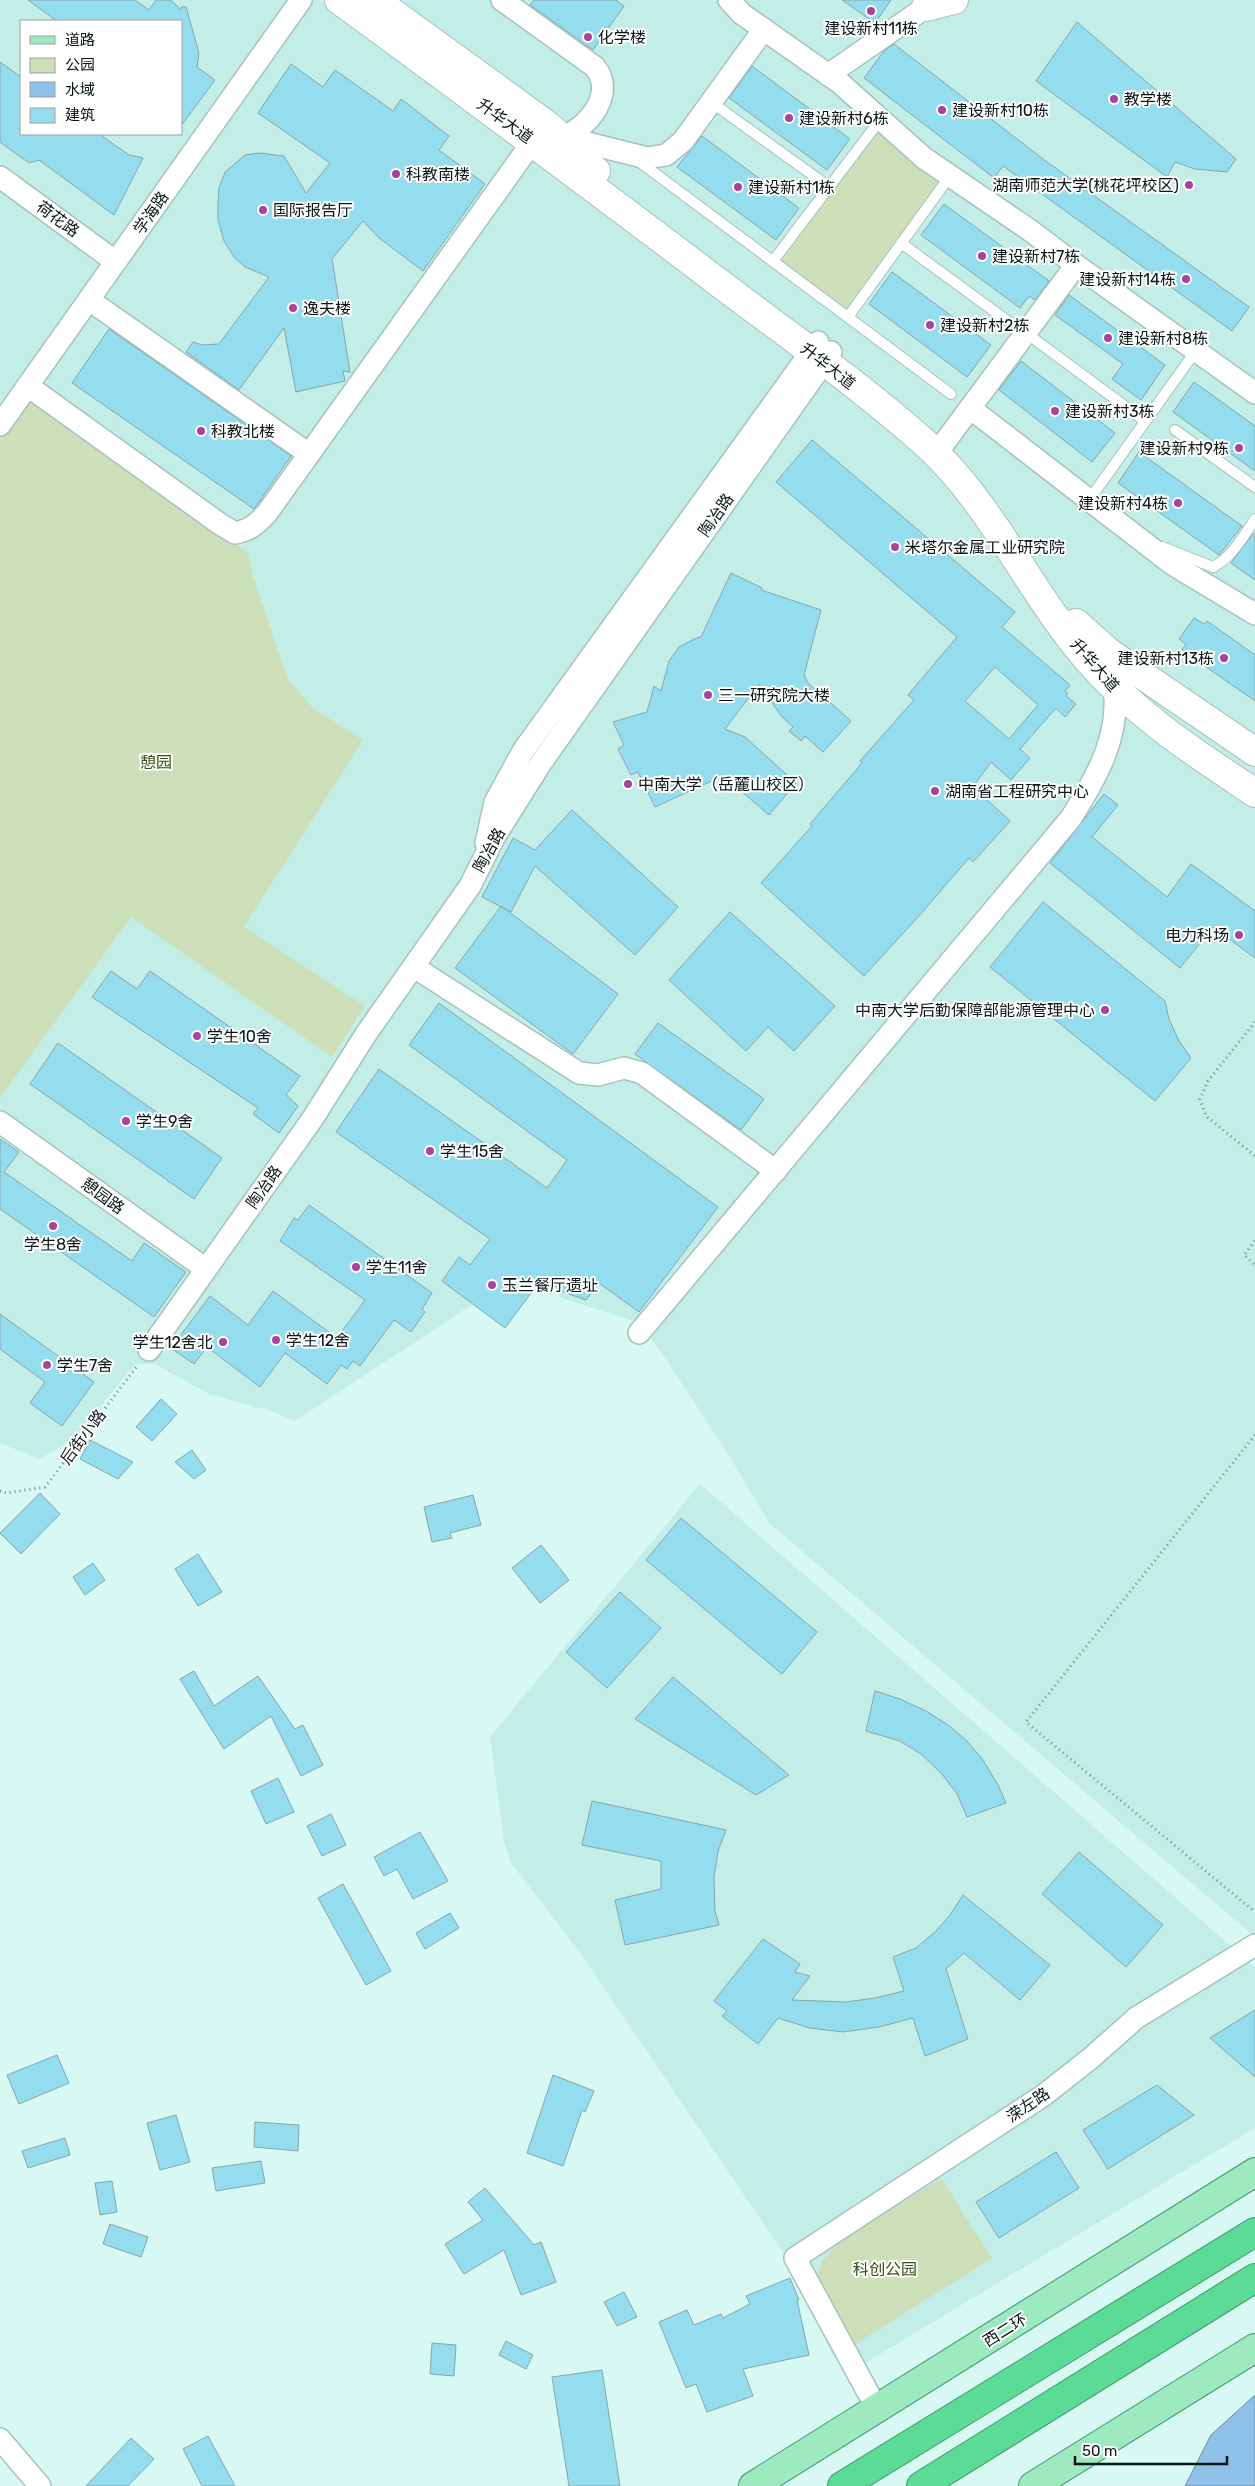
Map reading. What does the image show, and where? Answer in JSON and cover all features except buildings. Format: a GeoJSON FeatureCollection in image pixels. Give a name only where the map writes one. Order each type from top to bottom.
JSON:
{"type":"FeatureCollection","features":[{"type":"Feature","properties":{"kind":"highway"},"geometry":{"type":"LineString","coordinates":[[842,2486],[1255,2232]]}},
{"type":"Feature","properties":{"kind":"highway"},"geometry":{"type":"LineString","coordinates":[[921,2486],[1255,2278]]}},
{"type":"Feature","properties":{"kind":"main road","name":"西二环"},"geometry":{"type":"LineString","coordinates":[[754,2486],[1255,2172]]}},
{"type":"Feature","properties":{"kind":"main road"},"geometry":{"type":"LineString","coordinates":[[1033,2486],[1255,2348]]}},
{"type":"Feature","properties":{"kind":"street","name":"学海路"},"geometry":{"type":"LineString","coordinates":[[0,425],[302,0]]}},
{"type":"Feature","properties":{"kind":"street","name":"升华大道"},"geometry":{"type":"LineString","coordinates":[[339,0],[821,352]]}},
{"type":"Feature","properties":{"kind":"street","name":"升华大道"},"geometry":{"type":"LineString","coordinates":[[375,0],[563,138],[586,164],[966,468],[1071,618],[1090,638],[1255,752]]}},
{"type":"Feature","properties":{"kind":"street"},"geometry":{"type":"LineString","coordinates":[[502,0],[595,67],[600,73],[603,92],[595,111],[581,127],[563,138]]}},
{"type":"Feature","properties":{"kind":"street"},"geometry":{"type":"LineString","coordinates":[[729,0],[742,14],[828,75],[924,158],[1031,231],[1255,394]]}},
{"type":"Feature","properties":{"kind":"street"},"geometry":{"type":"LineString","coordinates":[[828,75],[924,3],[954,0]]}},
{"type":"Feature","properties":{"kind":"street"},"geometry":{"type":"LineString","coordinates":[[28,386],[235,533],[247,531],[257,524],[309,454],[533,142],[552,137],[563,138],[647,158],[666,155],[676,149],[764,29]]}},
{"type":"Feature","properties":{"kind":"street","name":"荷花路"},"geometry":{"type":"LineString","coordinates":[[0,177],[116,262]]}},
{"type":"Feature","properties":{"kind":"street"},"geometry":{"type":"LineString","coordinates":[[940,449],[970,408],[1017,327],[1076,265]]}},
{"type":"Feature","properties":{"kind":"street"},"geometry":{"type":"LineString","coordinates":[[88,300],[309,454]]}},
{"type":"Feature","properties":{"kind":"street","name":"陶冶路"},"geometry":{"type":"LineString","coordinates":[[149,1350],[312,1118],[366,1034],[470,886],[483,858],[495,802],[523,751],[821,352]]}},
{"type":"Feature","properties":{"kind":"street"},"geometry":{"type":"LineString","coordinates":[[970,408],[1172,564],[1255,614]]}},
{"type":"Feature","properties":{"kind":"street","name":"升华大道"},"geometry":{"type":"LineString","coordinates":[[940,449],[1052,612],[1087,659],[1146,718],[1172,738],[1255,794]]}},
{"type":"Feature","properties":{"kind":"street"},"geometry":{"type":"LineString","coordinates":[[639,1333],[1071,818],[1099,773],[1109,748],[1115,714],[1114,688],[1107,651]]}},
{"type":"Feature","properties":{"kind":"street"},"geometry":{"type":"LineString","coordinates":[[414,967],[579,1073],[598,1075],[624,1068],[642,1073],[776,1170]]}},
{"type":"Feature","properties":{"kind":"street","name":"憩园路"},"geometry":{"type":"LineString","coordinates":[[0,1122],[206,1269]]}},
{"type":"Feature","properties":{"kind":"street","name":"溁左路"},"geometry":{"type":"LineString","coordinates":[[877,2409],[795,2258],[1044,2095],[1091,2058],[1136,2018],[1255,1944]]}},
{"type":"Feature","properties":{"kind":"street"},"geometry":{"type":"LineString","coordinates":[[0,2439],[40,2486]]}},
{"type":"Feature","properties":{"kind":"lane"},"geometry":{"type":"LineString","coordinates":[[711,102],[828,186]]}},
{"type":"Feature","properties":{"kind":"lane"},"geometry":{"type":"LineString","coordinates":[[773,261],[828,186],[880,120]]}},
{"type":"Feature","properties":{"kind":"lane"},"geometry":{"type":"LineString","coordinates":[[630,155],[951,394]]}},
{"type":"Feature","properties":{"kind":"lane"},"geometry":{"type":"LineString","coordinates":[[848,317],[950,176]]}},
{"type":"Feature","properties":{"kind":"lane"},"geometry":{"type":"LineString","coordinates":[[901,243],[1145,421]]}},
{"type":"Feature","properties":{"kind":"lane"},"geometry":{"type":"LineString","coordinates":[[1089,500],[1195,352]]}},
{"type":"Feature","properties":{"kind":"lane"},"geometry":{"type":"LineString","coordinates":[[1176,430],[1255,487]]}},
{"type":"Feature","properties":{"kind":"lane"},"geometry":{"type":"LineString","coordinates":[[1140,539],[1213,567],[1223,562],[1255,519]]}},
{"type":"Feature","properties":{"kind":"path"},"geometry":{"type":"LineString","coordinates":[[1255,1022],[1208,1081],[1200,1099],[1206,1116],[1255,1156]]}},
{"type":"Feature","properties":{"kind":"path"},"geometry":{"type":"LineString","coordinates":[[1255,1241],[1244,1255],[1255,1265]]}},
{"type":"Feature","properties":{"kind":"path","name":"后街小路"},"geometry":{"type":"LineString","coordinates":[[0,1491],[7,1493],[45,1487],[149,1350]]}},
{"type":"Feature","properties":{"kind":"path"},"geometry":{"type":"LineString","coordinates":[[1255,1435],[1026,1722],[1255,1912]]}},
{"type":"Feature","properties":{"kind":"shaded area","name":"中南大学（岳麓山校区）"},"geometry":{"type":"Polygon","coordinates":[[[0,0],[1255,0],[1255,1937],[770,1524],[727,1452],[659,1349],[637,1322],[564,1299],[546,1286],[538,1291],[533,1290],[505,1328],[473,1304],[295,1421],[271,1411],[209,1394],[155,1364],[135,1364],[73,1440],[39,1459],[0,1443],[0,0]]]}},
{"type":"Feature","properties":{"kind":"shaded area"},"geometry":{"type":"Polygon","coordinates":[[[700,1484],[1255,1967],[1255,2128],[865,2363],[842,2369],[833,2356],[808,2301],[782,2251],[579,1951],[511,1863],[504,1841],[490,1737],[700,1484]]]}},
{"type":"Feature","properties":{"kind":"green space"},"geometry":{"type":"Polygon","coordinates":[[[879,126],[943,179],[847,310],[780,261],[879,126]]]}},
{"type":"Feature","properties":{"kind":"green space","name":"憩园"},"geometry":{"type":"Polygon","coordinates":[[[23,392],[248,553],[253,576],[288,680],[314,709],[363,740],[244,927],[365,1006],[332,1057],[131,917],[0,1098],[0,425],[23,392]]]}},
{"type":"Feature","properties":{"kind":"green space","name":"科创公园"},"geometry":{"type":"Polygon","coordinates":[[[941,2178],[992,2258],[851,2347],[817,2277],[822,2261],[840,2241],[941,2178]]]}},
{"type":"Feature","properties":{"kind":"water"},"geometry":{"type":"Polygon","coordinates":[[[1255,2395],[1255,2486],[1185,2486],[1211,2435],[1255,2395]]]}},
{"type":"Feature","properties":{"kind":"place","name":"建设新村11栋"},"geometry":{"type":"Point","coordinates":[871,11]}},
{"type":"Feature","properties":{"kind":"place","name":"化学楼"},"geometry":{"type":"Point","coordinates":[588,37]}},
{"type":"Feature","properties":{"kind":"place","name":"教学楼"},"geometry":{"type":"Point","coordinates":[1114,99]}},
{"type":"Feature","properties":{"kind":"place","name":"建设新村10栋"},"geometry":{"type":"Point","coordinates":[942,110]}},
{"type":"Feature","properties":{"kind":"place","name":"建设新村6栋"},"geometry":{"type":"Point","coordinates":[789,118]}},
{"type":"Feature","properties":{"kind":"place","name":"科教南楼"},"geometry":{"type":"Point","coordinates":[396,174]}},
{"type":"Feature","properties":{"kind":"place","name":"湖南师范大学(桃花坪校区)"},"geometry":{"type":"Point","coordinates":[1189,185]}},
{"type":"Feature","properties":{"kind":"place","name":"建设新村1栋"},"geometry":{"type":"Point","coordinates":[738,187]}},
{"type":"Feature","properties":{"kind":"place","name":"国际报告厅"},"geometry":{"type":"Point","coordinates":[263,210]}},
{"type":"Feature","properties":{"kind":"place","name":"建设新村7栋"},"geometry":{"type":"Point","coordinates":[982,256]}},
{"type":"Feature","properties":{"kind":"place","name":"建设新村14栋"},"geometry":{"type":"Point","coordinates":[1186,279]}},
{"type":"Feature","properties":{"kind":"place","name":"逸夫楼"},"geometry":{"type":"Point","coordinates":[293,308]}},
{"type":"Feature","properties":{"kind":"place","name":"建设新村2栋"},"geometry":{"type":"Point","coordinates":[930,325]}},
{"type":"Feature","properties":{"kind":"place","name":"建设新村8栋"},"geometry":{"type":"Point","coordinates":[1108,338]}},
{"type":"Feature","properties":{"kind":"place","name":"建设新村3栋"},"geometry":{"type":"Point","coordinates":[1055,411]}},
{"type":"Feature","properties":{"kind":"place","name":"科教北楼"},"geometry":{"type":"Point","coordinates":[201,431]}},
{"type":"Feature","properties":{"kind":"place","name":"建设新村9栋"},"geometry":{"type":"Point","coordinates":[1239,448]}},
{"type":"Feature","properties":{"kind":"place","name":"建设新村4栋"},"geometry":{"type":"Point","coordinates":[1178,503]}},
{"type":"Feature","properties":{"kind":"place","name":"米塔尔金属工业研究院"},"geometry":{"type":"Point","coordinates":[895,547]}},
{"type":"Feature","properties":{"kind":"place","name":"建设新村13栋"},"geometry":{"type":"Point","coordinates":[1224,658]}},
{"type":"Feature","properties":{"kind":"place","name":"三一研究院大楼"},"geometry":{"type":"Point","coordinates":[708,695]}},
{"type":"Feature","properties":{"kind":"place","name":"中南大学（岳麓山校区）"},"geometry":{"type":"Point","coordinates":[628,784]}},
{"type":"Feature","properties":{"kind":"place","name":"湖南省工程研究中心"},"geometry":{"type":"Point","coordinates":[935,791]}},
{"type":"Feature","properties":{"kind":"place","name":"电力科场"},"geometry":{"type":"Point","coordinates":[1239,935]}},
{"type":"Feature","properties":{"kind":"place","name":"中南大学后勤保障部能源管理中心"},"geometry":{"type":"Point","coordinates":[1105,1010]}},
{"type":"Feature","properties":{"kind":"place","name":"学生10舍"},"geometry":{"type":"Point","coordinates":[197,1036]}},
{"type":"Feature","properties":{"kind":"place","name":"学生9舍"},"geometry":{"type":"Point","coordinates":[126,1121]}},
{"type":"Feature","properties":{"kind":"place","name":"学生15舍"},"geometry":{"type":"Point","coordinates":[430,1151]}},
{"type":"Feature","properties":{"kind":"place","name":"学生8舍"},"geometry":{"type":"Point","coordinates":[53,1226]}},
{"type":"Feature","properties":{"kind":"place","name":"学生11舍"},"geometry":{"type":"Point","coordinates":[356,1267]}},
{"type":"Feature","properties":{"kind":"place","name":"玉兰餐厅遗址"},"geometry":{"type":"Point","coordinates":[492,1285]}},
{"type":"Feature","properties":{"kind":"place","name":"学生12舍"},"geometry":{"type":"Point","coordinates":[276,1340]}},
{"type":"Feature","properties":{"kind":"place","name":"学生12舍北"},"geometry":{"type":"Point","coordinates":[223,1342]}},
{"type":"Feature","properties":{"kind":"place","name":"学生7舍"},"geometry":{"type":"Point","coordinates":[47,1365]}}]}
